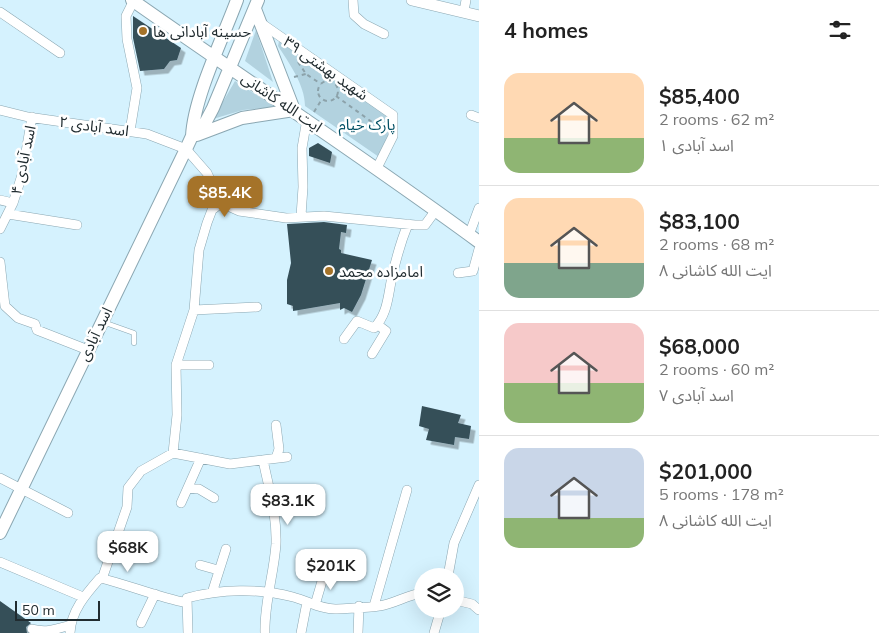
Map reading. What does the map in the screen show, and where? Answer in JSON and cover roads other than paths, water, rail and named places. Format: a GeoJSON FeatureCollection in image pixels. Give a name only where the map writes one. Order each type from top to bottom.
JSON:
{"type":"FeatureCollection","features":[{"type":"Feature","properties":{"kind":"main road","name":"ایت الله کاشانی"},"geometry":{"type":"LineString","coordinates":[[133,0],[214,58],[294,110],[310,115],[377,168],[474,238]]}},
{"type":"Feature","properties":{"kind":"main road","name":"اسد آبادی"},"geometry":{"type":"LineString","coordinates":[[0,533],[192,136],[193,125],[214,58],[237,0]]}},
{"type":"Feature","properties":{"kind":"main road","name":"اسد آبادی"},"geometry":{"type":"LineString","coordinates":[[192,136],[202,129],[256,5]]}},
{"type":"Feature","properties":{"kind":"main road"},"geometry":{"type":"LineString","coordinates":[[192,136],[242,118],[294,110],[259,22],[256,5]]}},
{"type":"Feature","properties":{"kind":"street"},"geometry":{"type":"LineString","coordinates":[[130,131],[136,88],[127,39],[126,16],[133,0]]}},
{"type":"Feature","properties":{"kind":"street"},"geometry":{"type":"LineString","coordinates":[[353,0],[354,15],[364,24],[384,34]]}},
{"type":"Feature","properties":{"kind":"street"},"geometry":{"type":"LineString","coordinates":[[415,0],[465,6],[479,16]]}},
{"type":"Feature","properties":{"kind":"street"},"geometry":{"type":"LineString","coordinates":[[0,12],[60,53]]}},
{"type":"Feature","properties":{"kind":"street","name":"شهید بهشتی ۳۹"},"geometry":{"type":"LineString","coordinates":[[259,22],[393,115],[393,136],[377,168]]}},
{"type":"Feature","properties":{"kind":"street","name":"اسد آبادی ۲"},"geometry":{"type":"LineString","coordinates":[[0,110],[32,117],[147,134],[186,148]]}},
{"type":"Feature","properties":{"kind":"street"},"geometry":{"type":"LineString","coordinates":[[301,216],[303,187],[302,148],[310,115]]}},
{"type":"Feature","properties":{"kind":"street","name":"اسد آبادی ۴"},"geometry":{"type":"LineString","coordinates":[[0,229],[13,203],[22,175],[32,117]]}},
{"type":"Feature","properties":{"kind":"street"},"geometry":{"type":"LineString","coordinates":[[186,148],[207,173],[221,203],[252,213],[286,218],[324,216],[425,225],[436,210]]}},
{"type":"Feature","properties":{"kind":"street"},"geometry":{"type":"LineString","coordinates":[[0,200],[13,203]]}},
{"type":"Feature","properties":{"kind":"street"},"geometry":{"type":"LineString","coordinates":[[173,453],[177,415],[176,365],[194,310],[200,250],[212,210],[221,203]]}},
{"type":"Feature","properties":{"kind":"street"},"geometry":{"type":"LineString","coordinates":[[474,238],[479,208]]}},
{"type":"Feature","properties":{"kind":"street"},"geometry":{"type":"LineString","coordinates":[[8,214],[77,225]]}},
{"type":"Feature","properties":{"kind":"street"},"geometry":{"type":"LineString","coordinates":[[344,339],[357,321],[374,328],[378,325],[386,308],[396,261],[408,224]]}},
{"type":"Feature","properties":{"kind":"street"},"geometry":{"type":"LineString","coordinates":[[458,273],[473,272],[479,249]]}},
{"type":"Feature","properties":{"kind":"street"},"geometry":{"type":"LineString","coordinates":[[0,262],[5,306],[18,318],[35,324],[37,330],[88,350]]}},
{"type":"Feature","properties":{"kind":"street"},"geometry":{"type":"LineString","coordinates":[[194,310],[257,307]]}},
{"type":"Feature","properties":{"kind":"street"},"geometry":{"type":"LineString","coordinates":[[372,354],[386,331],[378,325]]}},
{"type":"Feature","properties":{"kind":"street"},"geometry":{"type":"LineString","coordinates":[[176,365],[209,365]]}},
{"type":"Feature","properties":{"kind":"street"},"geometry":{"type":"LineString","coordinates":[[276,424],[279,449],[276,458]]}},
{"type":"Feature","properties":{"kind":"street"},"geometry":{"type":"LineString","coordinates":[[102,579],[127,507],[128,488],[141,471],[173,453],[230,464],[287,457]]}},
{"type":"Feature","properties":{"kind":"street"},"geometry":{"type":"LineString","coordinates":[[181,503],[201,458]]}},
{"type":"Feature","properties":{"kind":"street"},"geometry":{"type":"LineString","coordinates":[[263,460],[276,514],[276,546],[268,594],[265,633]]}},
{"type":"Feature","properties":{"kind":"street"},"geometry":{"type":"LineString","coordinates":[[0,478],[68,513]]}},
{"type":"Feature","properties":{"kind":"street"},"geometry":{"type":"LineString","coordinates":[[188,488],[199,489],[214,498]]}},
{"type":"Feature","properties":{"kind":"street"},"geometry":{"type":"LineString","coordinates":[[449,568],[454,542],[478,488]]}},
{"type":"Feature","properties":{"kind":"street"},"geometry":{"type":"LineString","coordinates":[[374,606],[407,490]]}},
{"type":"Feature","properties":{"kind":"street"},"geometry":{"type":"LineString","coordinates":[[212,593],[226,549]]}},
{"type":"Feature","properties":{"kind":"street"},"geometry":{"type":"LineString","coordinates":[[0,562],[83,597]]}},
{"type":"Feature","properties":{"kind":"street"},"geometry":{"type":"LineString","coordinates":[[200,565],[218,570]]}},
{"type":"Feature","properties":{"kind":"street"},"geometry":{"type":"LineString","coordinates":[[300,633],[325,571]]}},
{"type":"Feature","properties":{"kind":"street"},"geometry":{"type":"LineString","coordinates":[[32,629],[40,633],[70,629],[83,597],[100,578],[118,581],[128,587],[187,602]]}},
{"type":"Feature","properties":{"kind":"street"},"geometry":{"type":"LineString","coordinates":[[188,633],[187,598],[212,593],[247,591],[336,609],[374,606],[414,595]]}},
{"type":"Feature","properties":{"kind":"street"},"geometry":{"type":"LineString","coordinates":[[140,623],[155,594]]}},
{"type":"Feature","properties":{"kind":"street"},"geometry":{"type":"LineString","coordinates":[[464,602],[472,604],[479,610]]}},
{"type":"Feature","properties":{"kind":"street"},"geometry":{"type":"LineString","coordinates":[[358,633],[359,606]]}},
{"type":"Feature","properties":{"kind":"street"},"geometry":{"type":"LineString","coordinates":[[434,633],[438,618]]}},
{"type":"Feature","properties":{"kind":"lane"},"geometry":{"type":"LineString","coordinates":[[101,322],[134,334],[134,343]]}},
{"type":"Feature","properties":{"kind":"place","name":"حسینه آبادانی ها"},"geometry":{"type":"Point","coordinates":[143,31]}},
{"type":"Feature","properties":{"kind":"place","name":"امامزاده محمد"},"geometry":{"type":"Point","coordinates":[329,271]}},
{"type":"Feature","properties":{"kind":"park label","name":"پارک خیام"},"geometry":{"type":"Point","coordinates":[367,124]}}]}
